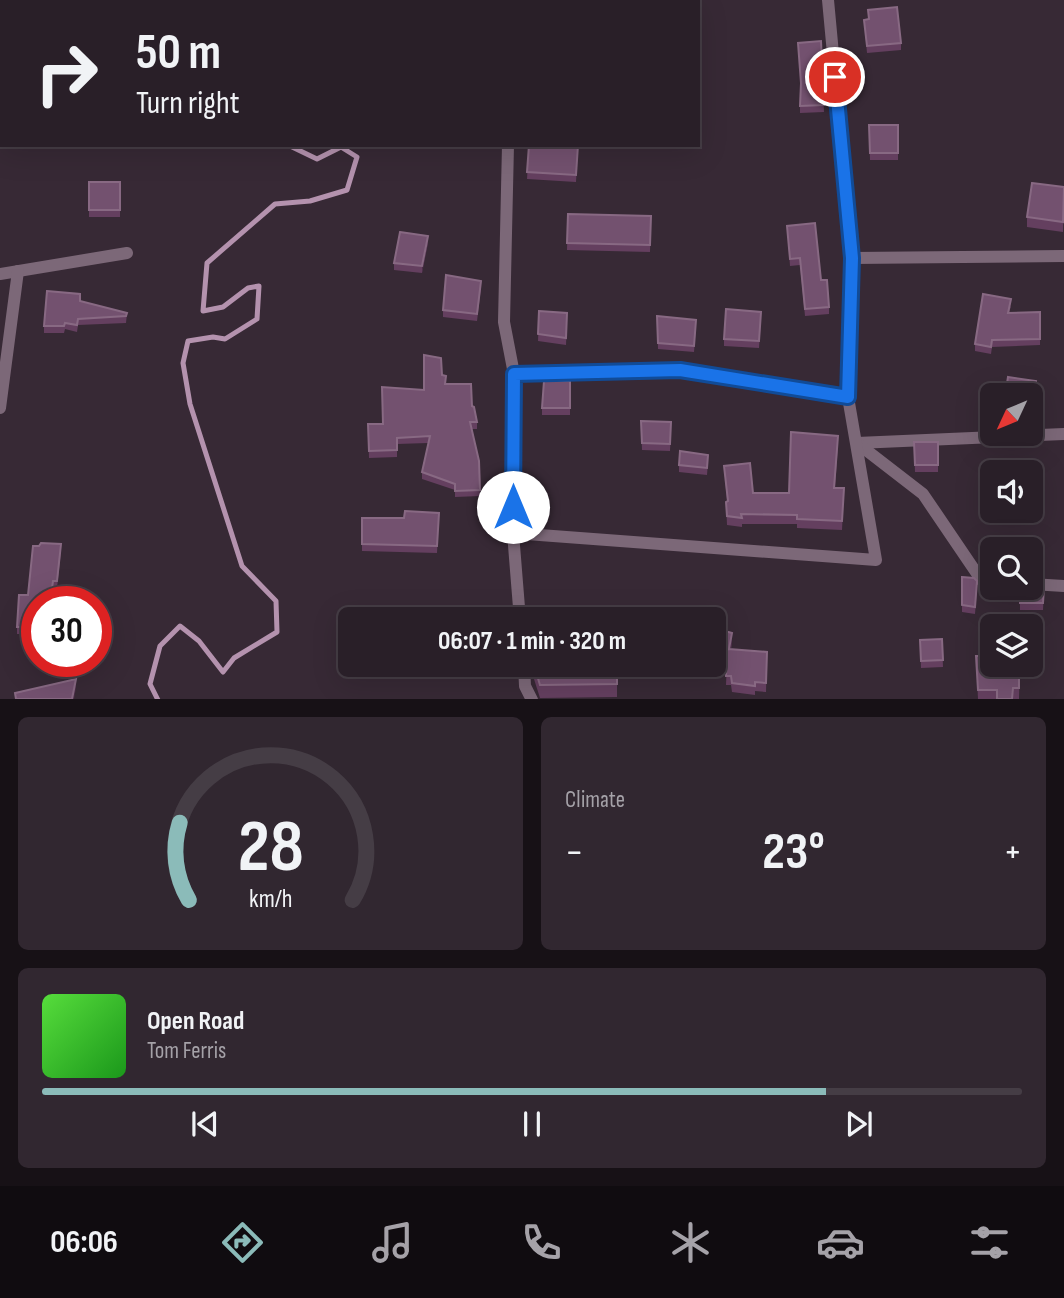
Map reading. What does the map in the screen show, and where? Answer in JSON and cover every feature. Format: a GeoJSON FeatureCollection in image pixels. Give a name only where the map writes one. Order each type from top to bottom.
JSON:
{"type":"FeatureCollection","features":[{"type":"Feature","properties":{"kind":"street"},"geometry":{"type":"LineString","coordinates":[[513,533],[876,559],[848,397],[852,258],[828,0]]}},
{"type":"Feature","properties":{"kind":"street"},"geometry":{"type":"LineString","coordinates":[[508,147],[504,322],[514,374],[513,533],[519,607]]}},
{"type":"Feature","properties":{"kind":"street"},"geometry":{"type":"LineString","coordinates":[[0,274],[127,253]]}},
{"type":"Feature","properties":{"kind":"street"},"geometry":{"type":"LineString","coordinates":[[852,258],[1064,256]]}},
{"type":"Feature","properties":{"kind":"street"},"geometry":{"type":"LineString","coordinates":[[0,408],[18,271]]}},
{"type":"Feature","properties":{"kind":"street"},"geometry":{"type":"LineString","coordinates":[[514,374],[680,370],[848,397]]}},
{"type":"Feature","properties":{"kind":"street"},"geometry":{"type":"LineString","coordinates":[[857,443],[1064,434]]}},
{"type":"Feature","properties":{"kind":"street"},"geometry":{"type":"LineString","coordinates":[[857,443],[923,494],[980,578]]}},
{"type":"Feature","properties":{"kind":"street"},"geometry":{"type":"LineString","coordinates":[[1043,585],[1064,586]]}},
{"type":"Feature","properties":{"kind":"street"},"geometry":{"type":"LineString","coordinates":[[525,677],[525,686],[532,699]]}},
{"type":"Feature","properties":{"kind":"building"},"geometry":{"type":"Polygon","coordinates":[[[897,7],[901,43],[867,46],[864,20],[869,19],[868,10],[897,7]]]}},
{"type":"Feature","properties":{"kind":"building"},"geometry":{"type":"Polygon","coordinates":[[[821,41],[824,105],[800,106],[798,43],[821,41]]]}},
{"type":"Feature","properties":{"kind":"building"},"geometry":{"type":"Polygon","coordinates":[[[869,125],[898,125],[898,153],[870,153],[869,125]]]}},
{"type":"Feature","properties":{"kind":"building"},"geometry":{"type":"Polygon","coordinates":[[[529,147],[578,147],[576,175],[527,172],[529,147]]]}},
{"type":"Feature","properties":{"kind":"building"},"geometry":{"type":"Polygon","coordinates":[[[89,182],[120,182],[120,210],[89,210],[89,182]]]}},
{"type":"Feature","properties":{"kind":"building"},"geometry":{"type":"Polygon","coordinates":[[[1032,183],[1064,187],[1063,222],[1027,217],[1032,183]]]}},
{"type":"Feature","properties":{"kind":"building"},"geometry":{"type":"Polygon","coordinates":[[[568,214],[651,216],[650,245],[567,243],[568,214]]]}},
{"type":"Feature","properties":{"kind":"building"},"geometry":{"type":"Polygon","coordinates":[[[815,223],[821,280],[827,280],[829,307],[805,309],[800,258],[790,259],[787,226],[815,223]]]}},
{"type":"Feature","properties":{"kind":"building"},"geometry":{"type":"Polygon","coordinates":[[[400,232],[428,236],[422,266],[394,263],[400,232]]]}},
{"type":"Feature","properties":{"kind":"building"},"geometry":{"type":"Polygon","coordinates":[[[446,275],[481,281],[477,314],[443,310],[446,275]]]}},
{"type":"Feature","properties":{"kind":"building"},"geometry":{"type":"Polygon","coordinates":[[[47,291],[80,294],[80,301],[127,313],[126,316],[78,319],[77,325],[65,323],[64,326],[44,326],[47,291]]]}},
{"type":"Feature","properties":{"kind":"building"},"geometry":{"type":"Polygon","coordinates":[[[983,294],[1011,299],[1008,313],[1040,312],[1040,339],[992,340],[991,347],[975,344],[983,294]]]}},
{"type":"Feature","properties":{"kind":"building"},"geometry":{"type":"Polygon","coordinates":[[[726,309],[761,312],[759,341],[724,339],[726,309]]]}},
{"type":"Feature","properties":{"kind":"building"},"geometry":{"type":"Polygon","coordinates":[[[539,311],[567,313],[566,338],[538,334],[539,311]]]}},
{"type":"Feature","properties":{"kind":"building"},"geometry":{"type":"Polygon","coordinates":[[[657,316],[696,320],[694,346],[658,343],[657,316]]]}},
{"type":"Feature","properties":{"kind":"building"},"geometry":{"type":"Polygon","coordinates":[[[424,355],[441,358],[442,375],[446,376],[445,384],[471,384],[472,406],[477,422],[470,422],[479,461],[480,490],[455,491],[455,484],[422,472],[430,436],[397,438],[397,450],[369,451],[368,424],[383,424],[382,387],[424,390],[424,355]]]}},
{"type":"Feature","properties":{"kind":"building"},"geometry":{"type":"Polygon","coordinates":[[[1008,377],[1036,381],[1036,383],[1007,383],[1008,377]]]}},
{"type":"Feature","properties":{"kind":"building"},"geometry":{"type":"Polygon","coordinates":[[[544,381],[570,381],[570,408],[542,408],[544,381]]]}},
{"type":"Feature","properties":{"kind":"building"},"geometry":{"type":"Polygon","coordinates":[[[641,421],[671,422],[670,444],[642,443],[641,421]]]}},
{"type":"Feature","properties":{"kind":"building"},"geometry":{"type":"Polygon","coordinates":[[[791,432],[838,436],[834,488],[844,488],[842,521],[797,519],[797,515],[741,514],[742,518],[727,516],[724,466],[750,463],[753,493],[789,493],[791,432]]]}},
{"type":"Feature","properties":{"kind":"building"},"geometry":{"type":"Polygon","coordinates":[[[914,442],[938,442],[938,465],[915,465],[914,442]]]}},
{"type":"Feature","properties":{"kind":"building"},"geometry":{"type":"Polygon","coordinates":[[[680,451],[708,455],[707,468],[679,465],[680,451]]]}},
{"type":"Feature","properties":{"kind":"building"},"geometry":{"type":"Polygon","coordinates":[[[405,511],[439,513],[437,546],[362,544],[362,518],[404,518],[405,511]]]}},
{"type":"Feature","properties":{"kind":"building"},"geometry":{"type":"Polygon","coordinates":[[[41,543],[61,544],[57,581],[53,581],[52,586],[29,586],[33,546],[39,546],[41,543]]]}},
{"type":"Feature","properties":{"kind":"building"},"geometry":{"type":"Polygon","coordinates":[[[962,577],[974,578],[977,581],[975,607],[962,605],[962,577]]]}},
{"type":"Feature","properties":{"kind":"building"},"geometry":{"type":"Polygon","coordinates":[[[1044,587],[1043,603],[1020,603],[1020,600],[1043,600],[1044,587]]]}},
{"type":"Feature","properties":{"kind":"building"},"geometry":{"type":"Polygon","coordinates":[[[19,595],[21,627],[17,627],[19,595]]]}},
{"type":"Feature","properties":{"kind":"building"},"geometry":{"type":"Polygon","coordinates":[[[726,631],[732,633],[729,649],[767,652],[766,683],[755,682],[755,686],[732,683],[731,676],[726,676],[726,631]]]}},
{"type":"Feature","properties":{"kind":"building"},"geometry":{"type":"Polygon","coordinates":[[[942,639],[943,660],[921,661],[920,640],[942,639]]]}},
{"type":"Feature","properties":{"kind":"building"},"geometry":{"type":"Polygon","coordinates":[[[976,656],[980,656],[980,677],[1019,677],[1019,688],[1013,688],[1012,699],[997,699],[997,690],[978,690],[976,656]]]}},
{"type":"Feature","properties":{"kind":"building"},"geometry":{"type":"Polygon","coordinates":[[[538,677],[617,677],[617,684],[540,685],[538,677]]]}},
{"type":"Feature","properties":{"kind":"building"},"geometry":{"type":"Polygon","coordinates":[[[76,679],[72,699],[16,699],[15,693],[76,679]]]}},
{"type":"Feature","properties":{"kind":"waterway"},"geometry":{"type":"LineString","coordinates":[[292,147],[317,159],[341,147]]}},
{"type":"Feature","properties":{"kind":"waterway"},"geometry":{"type":"LineString","coordinates":[[158,699],[150,684],[160,646],[180,626],[199,641],[223,672],[234,658],[277,632],[276,601],[242,566],[190,404],[183,363],[188,341],[213,337],[225,339],[257,319],[259,286],[248,288],[223,307],[203,311],[207,263],[275,204],[310,201],[347,190],[357,157],[341,147]]}},
{"type":"Feature","properties":{"kind":"route"},"geometry":{"type":"LineString","coordinates":[[513,507],[514,374],[680,370],[848,397],[852,258],[835,77]]}}]}
